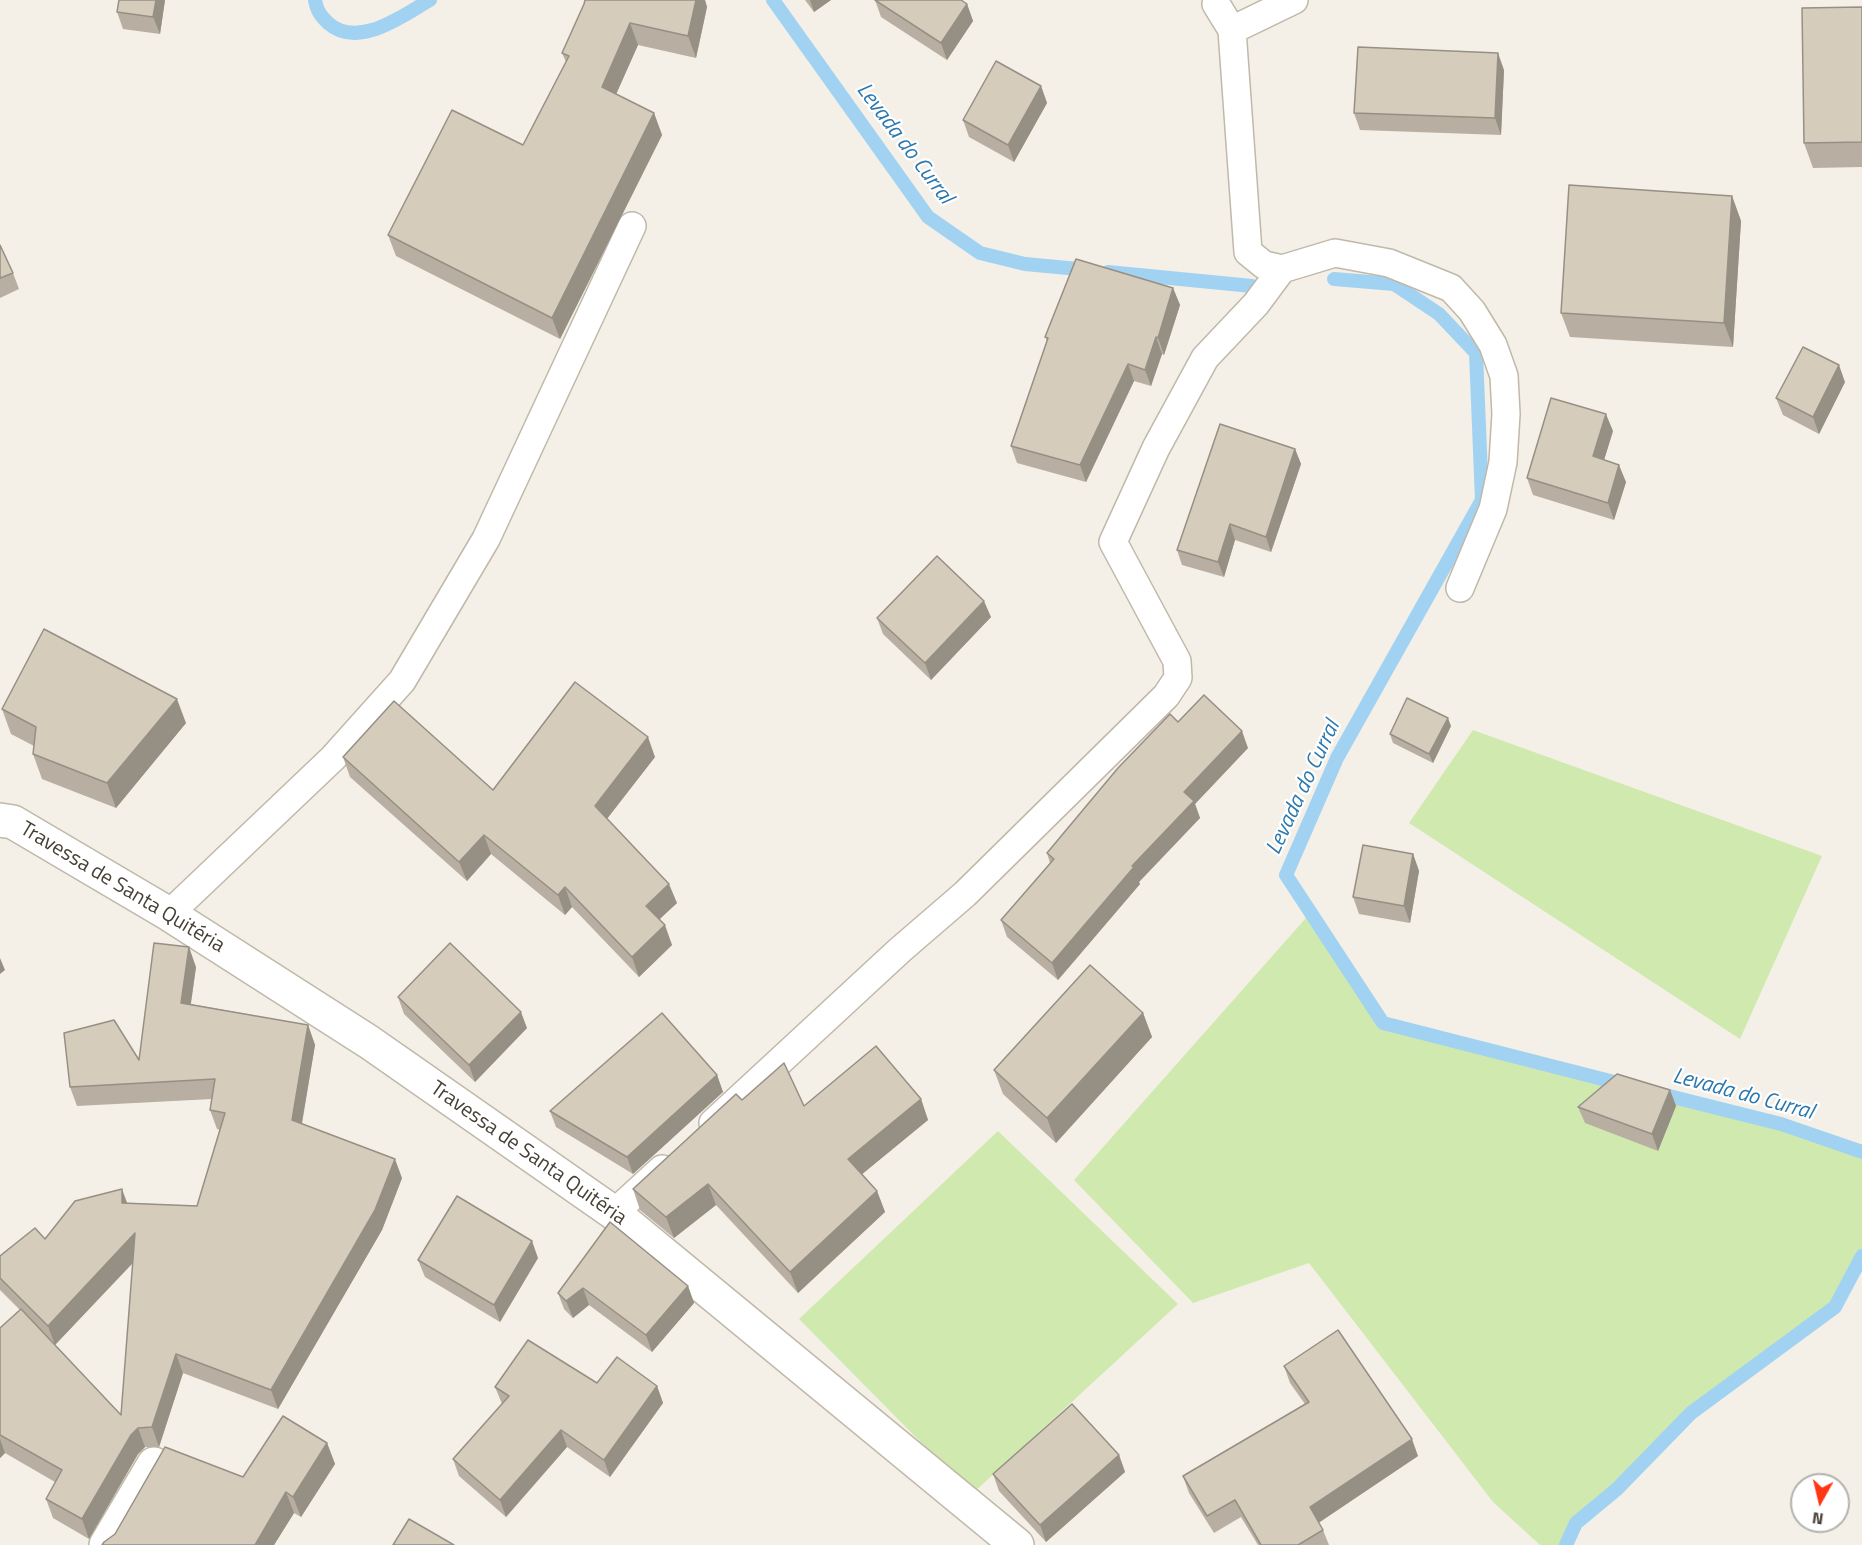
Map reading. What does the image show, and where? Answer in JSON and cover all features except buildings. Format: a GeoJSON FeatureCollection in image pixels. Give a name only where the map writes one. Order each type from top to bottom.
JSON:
{"type":"FeatureCollection","features":[{"type":"Feature","properties":{"kind":"street","name":"Travessa de Santa Quitéria"},"geometry":{"type":"LineString","coordinates":[[0,820],[13,822],[169,915],[369,1042],[614,1213],[1017,1545]]}},
{"type":"Feature","properties":{"kind":"street"},"geometry":{"type":"LineString","coordinates":[[106,1545],[154,1464]]}},
{"type":"Feature","properties":{"kind":"lane"},"geometry":{"type":"LineString","coordinates":[[1232,30],[1294,0]]}},
{"type":"Feature","properties":{"kind":"lane"},"geometry":{"type":"LineString","coordinates":[[1216,4],[1232,30],[1248,252],[1264,265],[1282,269],[1335,253],[1389,263],[1451,288],[1472,311],[1493,345],[1504,376],[1506,414],[1503,462],[1493,509],[1460,588]]}},
{"type":"Feature","properties":{"kind":"lane"},"geometry":{"type":"LineString","coordinates":[[169,915],[333,758],[402,681],[486,539],[632,226]]}},
{"type":"Feature","properties":{"kind":"lane"},"geometry":{"type":"LineString","coordinates":[[614,1213],[900,950],[965,894],[1166,696],[1178,678],[1178,661],[1113,542],[1156,448],[1205,358],[1256,304],[1282,269]]}},
{"type":"Feature","properties":{"kind":"green space"},"geometry":{"type":"Polygon","coordinates":[[[1473,730],[1822,856],[1740,1039],[1409,823],[1473,730]]]}},
{"type":"Feature","properties":{"kind":"green space"},"geometry":{"type":"Polygon","coordinates":[[[1313,910],[1385,1020],[1781,1120],[1862,1148],[1862,1262],[1838,1309],[1693,1416],[1620,1491],[1579,1525],[1570,1545],[1540,1545],[1493,1502],[1309,1263],[1193,1303],[1074,1180],[1313,910]]]}},
{"type":"Feature","properties":{"kind":"green space"},"geometry":{"type":"Polygon","coordinates":[[[998,1131],[1178,1304],[972,1494],[799,1319],[998,1131]]]}},
{"type":"Feature","properties":{"kind":"waterway","name":"Levada do Curral"},"geometry":{"type":"LineString","coordinates":[[315,0],[319,13],[328,23],[340,30],[353,33],[366,32],[380,27],[430,0]]}},
{"type":"Feature","properties":{"kind":"waterway","name":"Levada do Curral"},"geometry":{"type":"LineString","coordinates":[[773,0],[928,217],[980,253],[1025,264],[1089,270]]}},
{"type":"Feature","properties":{"kind":"waterway","name":"Levada do Curral"},"geometry":{"type":"LineString","coordinates":[[1108,272],[1252,286]]}},
{"type":"Feature","properties":{"kind":"waterway","name":"Levada do Curral"},"geometry":{"type":"LineString","coordinates":[[1334,279],[1394,284],[1439,314],[1476,353],[1482,500],[1337,758],[1286,875],[1383,1023],[1626,1085]]}},
{"type":"Feature","properties":{"kind":"waterway","name":"Levada do Curral"},"geometry":{"type":"LineString","coordinates":[[1657,1093],[1781,1124],[1862,1152]]}},
{"type":"Feature","properties":{"kind":"waterway","name":"Levada do Curral"},"geometry":{"type":"LineString","coordinates":[[1566,1545],[1576,1523],[1617,1489],[1691,1413],[1835,1307],[1862,1256]]}}]}
